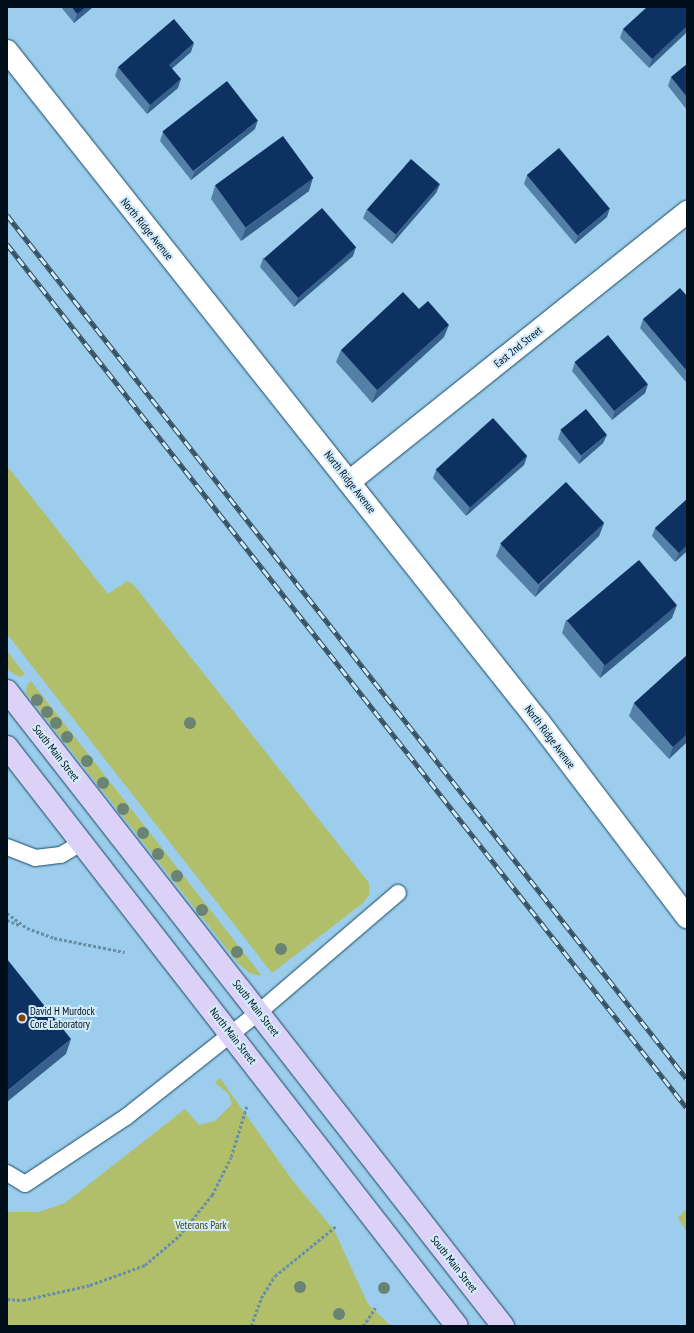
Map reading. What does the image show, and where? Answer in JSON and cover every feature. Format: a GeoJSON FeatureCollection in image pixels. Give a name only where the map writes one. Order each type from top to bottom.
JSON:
{"type":"FeatureCollection","features":[{"type":"Feature","properties":{"kind":"main road","name":"South Main Street"},"geometry":{"type":"LineString","coordinates":[[7,691],[503,1326]]}},
{"type":"Feature","properties":{"kind":"main road","name":"North Main Street"},"geometry":{"type":"LineString","coordinates":[[7,747],[231,1033],[457,1326]]}},
{"type":"Feature","properties":{"kind":"street","name":"North Ridge Avenue"},"geometry":{"type":"LineString","coordinates":[[7,51],[350,482],[687,917]]}},
{"type":"Feature","properties":{"kind":"street","name":"East 2nd Street"},"geometry":{"type":"LineString","coordinates":[[350,482],[687,212]]}},
{"type":"Feature","properties":{"kind":"lane"},"geometry":{"type":"LineString","coordinates":[[7,846],[35,858],[61,855],[81,843]]}},
{"type":"Feature","properties":{"kind":"lane"},"geometry":{"type":"LineString","coordinates":[[7,1173],[24,1184],[126,1117],[259,1012],[398,893]]}},
{"type":"Feature","properties":{"kind":"path"},"geometry":{"type":"LineString","coordinates":[[7,914],[27,928]]}},
{"type":"Feature","properties":{"kind":"path"},"geometry":{"type":"LineString","coordinates":[[7,920],[54,938],[125,952]]}},
{"type":"Feature","properties":{"kind":"path"},"geometry":{"type":"LineString","coordinates":[[7,1299],[23,1300],[90,1285],[145,1265],[179,1236],[212,1195],[231,1157],[247,1105]]}},
{"type":"Feature","properties":{"kind":"path"},"geometry":{"type":"LineString","coordinates":[[251,1326],[261,1298],[275,1276],[336,1226]]}},
{"type":"Feature","properties":{"kind":"path"},"geometry":{"type":"LineString","coordinates":[[363,1326],[375,1308]]}},
{"type":"Feature","properties":{"kind":"green space"},"geometry":{"type":"Polygon","coordinates":[[[7,466],[108,594],[127,581],[133,584],[369,883],[369,895],[363,903],[272,973],[7,634],[7,466]]]}},
{"type":"Feature","properties":{"kind":"green space"},"geometry":{"type":"Polygon","coordinates":[[[7,651],[25,674],[20,677],[7,670],[7,651]]]}},
{"type":"Feature","properties":{"kind":"green space"},"geometry":{"type":"Polygon","coordinates":[[[31,681],[262,976],[249,973],[238,963],[26,693],[27,685],[31,681]]]}},
{"type":"Feature","properties":{"kind":"green space","name":"Veterans Park"},"geometry":{"type":"Polygon","coordinates":[[[220,1078],[293,1181],[334,1230],[368,1304],[391,1326],[7,1326],[7,1212],[39,1212],[65,1203],[185,1109],[199,1125],[215,1121],[232,1104],[228,1093],[215,1083],[220,1078]]]}},
{"type":"Feature","properties":{"kind":"green space"},"geometry":{"type":"Polygon","coordinates":[[[687,1208],[687,1232],[678,1218],[687,1208]]]}},
{"type":"Feature","properties":{"kind":"building"},"geometry":{"type":"Polygon","coordinates":[[[72,7],[86,7],[77,14],[72,7]]]}},
{"type":"Feature","properties":{"kind":"building"},"geometry":{"type":"Polygon","coordinates":[[[647,7],[687,7],[687,26],[652,59],[623,29],[647,7]]]}},
{"type":"Feature","properties":{"kind":"building"},"geometry":{"type":"Polygon","coordinates":[[[174,19],[194,43],[169,65],[181,79],[150,105],[118,67],[174,19]]]}},
{"type":"Feature","properties":{"kind":"building"},"geometry":{"type":"Polygon","coordinates":[[[687,64],[687,97],[671,77],[687,64]]]}},
{"type":"Feature","properties":{"kind":"building"},"geometry":{"type":"Polygon","coordinates":[[[227,81],[258,120],[193,171],[162,131],[227,81]]]}},
{"type":"Feature","properties":{"kind":"building"},"geometry":{"type":"Polygon","coordinates":[[[283,136],[314,178],[246,227],[215,185],[283,136]]]}},
{"type":"Feature","properties":{"kind":"building"},"geometry":{"type":"Polygon","coordinates":[[[559,148],[610,209],[578,236],[527,175],[559,148]]]}},
{"type":"Feature","properties":{"kind":"building"},"geometry":{"type":"Polygon","coordinates":[[[411,159],[440,184],[396,234],[367,210],[411,159]]]}},
{"type":"Feature","properties":{"kind":"building"},"geometry":{"type":"Polygon","coordinates":[[[322,208],[356,247],[298,298],[264,259],[322,208]]]}},
{"type":"Feature","properties":{"kind":"building"},"geometry":{"type":"Polygon","coordinates":[[[680,288],[687,296],[687,371],[643,319],[680,288]]]}},
{"type":"Feature","properties":{"kind":"building"},"geometry":{"type":"Polygon","coordinates":[[[403,292],[419,309],[428,301],[449,325],[377,390],[341,350],[403,292]]]}},
{"type":"Feature","properties":{"kind":"building"},"geometry":{"type":"Polygon","coordinates":[[[608,335],[648,384],[614,411],[575,362],[608,335]]]}},
{"type":"Feature","properties":{"kind":"building"},"geometry":{"type":"Polygon","coordinates":[[[586,409],[607,435],[581,455],[560,430],[586,409]]]}},
{"type":"Feature","properties":{"kind":"building"},"geometry":{"type":"Polygon","coordinates":[[[493,418],[527,456],[470,507],[436,470],[493,418]]]}},
{"type":"Feature","properties":{"kind":"building"},"geometry":{"type":"Polygon","coordinates":[[[566,482],[604,523],[538,584],[500,543],[566,482]]]}},
{"type":"Feature","properties":{"kind":"building"},"geometry":{"type":"Polygon","coordinates":[[[687,499],[687,545],[679,553],[655,528],[687,499]]]}},
{"type":"Feature","properties":{"kind":"building"},"geometry":{"type":"Polygon","coordinates":[[[639,560],[677,605],[605,666],[567,620],[639,560]]]}},
{"type":"Feature","properties":{"kind":"building"},"geometry":{"type":"Polygon","coordinates":[[[687,655],[687,734],[673,747],[634,703],[687,655]]]}},
{"type":"Feature","properties":{"kind":"building","name":"David H Murdock Core Laboratory"},"geometry":{"type":"Polygon","coordinates":[[[7,959],[71,1039],[7,1091],[7,959]]]}},
{"type":"Feature","properties":{"kind":"railway"},"geometry":{"type":"LineString","coordinates":[[7,215],[687,1079]]}},
{"type":"Feature","properties":{"kind":"railway"},"geometry":{"type":"LineString","coordinates":[[7,244],[687,1108]]}},
{"type":"Feature","properties":{"kind":"place","name":"David H Murdock Core Laboratory"},"geometry":{"type":"Point","coordinates":[22,1018]}}]}
